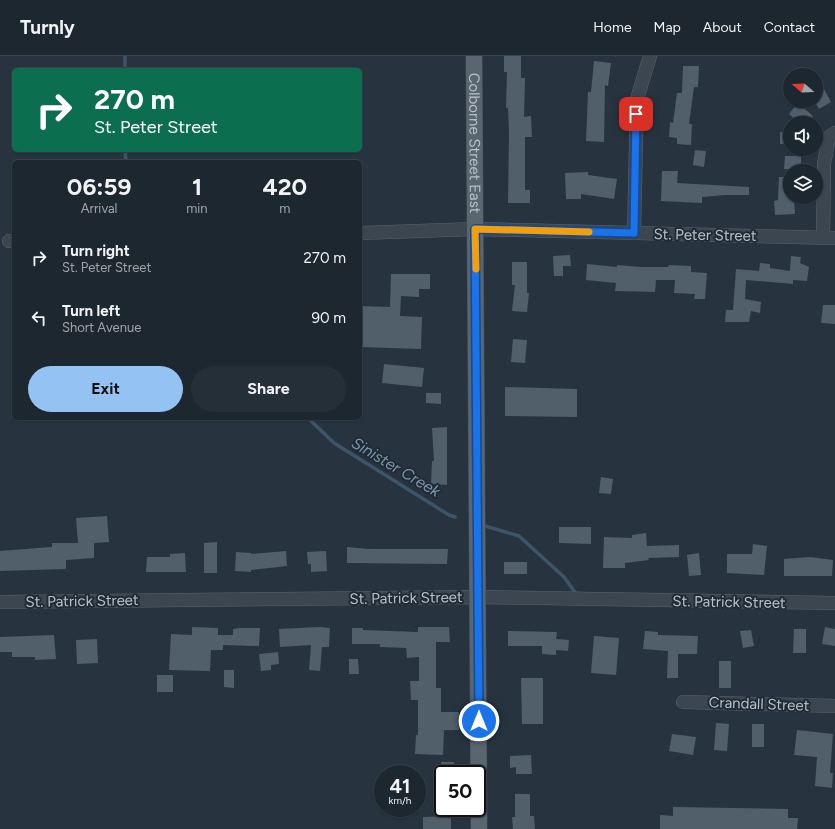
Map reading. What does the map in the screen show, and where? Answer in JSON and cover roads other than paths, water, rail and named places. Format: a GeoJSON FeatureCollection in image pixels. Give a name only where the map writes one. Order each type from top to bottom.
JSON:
{"type":"FeatureCollection","features":[{"type":"Feature","properties":{"kind":"main road","name":"Colborne Street East"},"geometry":{"type":"LineString","coordinates":[[474,56],[479,597],[479,829]]}},
{"type":"Feature","properties":{"kind":"street"},"geometry":{"type":"LineString","coordinates":[[634,233],[637,99],[650,56]]}},
{"type":"Feature","properties":{"kind":"street"},"geometry":{"type":"LineString","coordinates":[[829,238],[824,164],[829,137],[835,133]]}},
{"type":"Feature","properties":{"kind":"street","name":"St. Peter Street"},"geometry":{"type":"LineString","coordinates":[[362,233],[475,229],[829,238]]}},
{"type":"Feature","properties":{"kind":"street","name":"St. Patrick Street"},"geometry":{"type":"LineString","coordinates":[[0,602],[479,597],[835,603]]}},
{"type":"Feature","properties":{"kind":"street","name":"Crandall Street"},"geometry":{"type":"LineString","coordinates":[[683,702],[835,706]]}},
{"type":"Feature","properties":{"kind":"waterway","name":"Sinister Creek"},"geometry":{"type":"LineString","coordinates":[[125,56],[125,68]]}},
{"type":"Feature","properties":{"kind":"waterway","name":"Sinister Creek"},"geometry":{"type":"LineString","coordinates":[[125,152],[126,160]]}},
{"type":"Feature","properties":{"kind":"waterway","name":"Sinister Creek"},"geometry":{"type":"LineString","coordinates":[[310,420],[334,443],[449,515],[455,517]]}},
{"type":"Feature","properties":{"kind":"waterway","name":"Sinister Creek"},"geometry":{"type":"LineString","coordinates":[[482,525],[519,536],[564,577],[577,595]]}}]}
